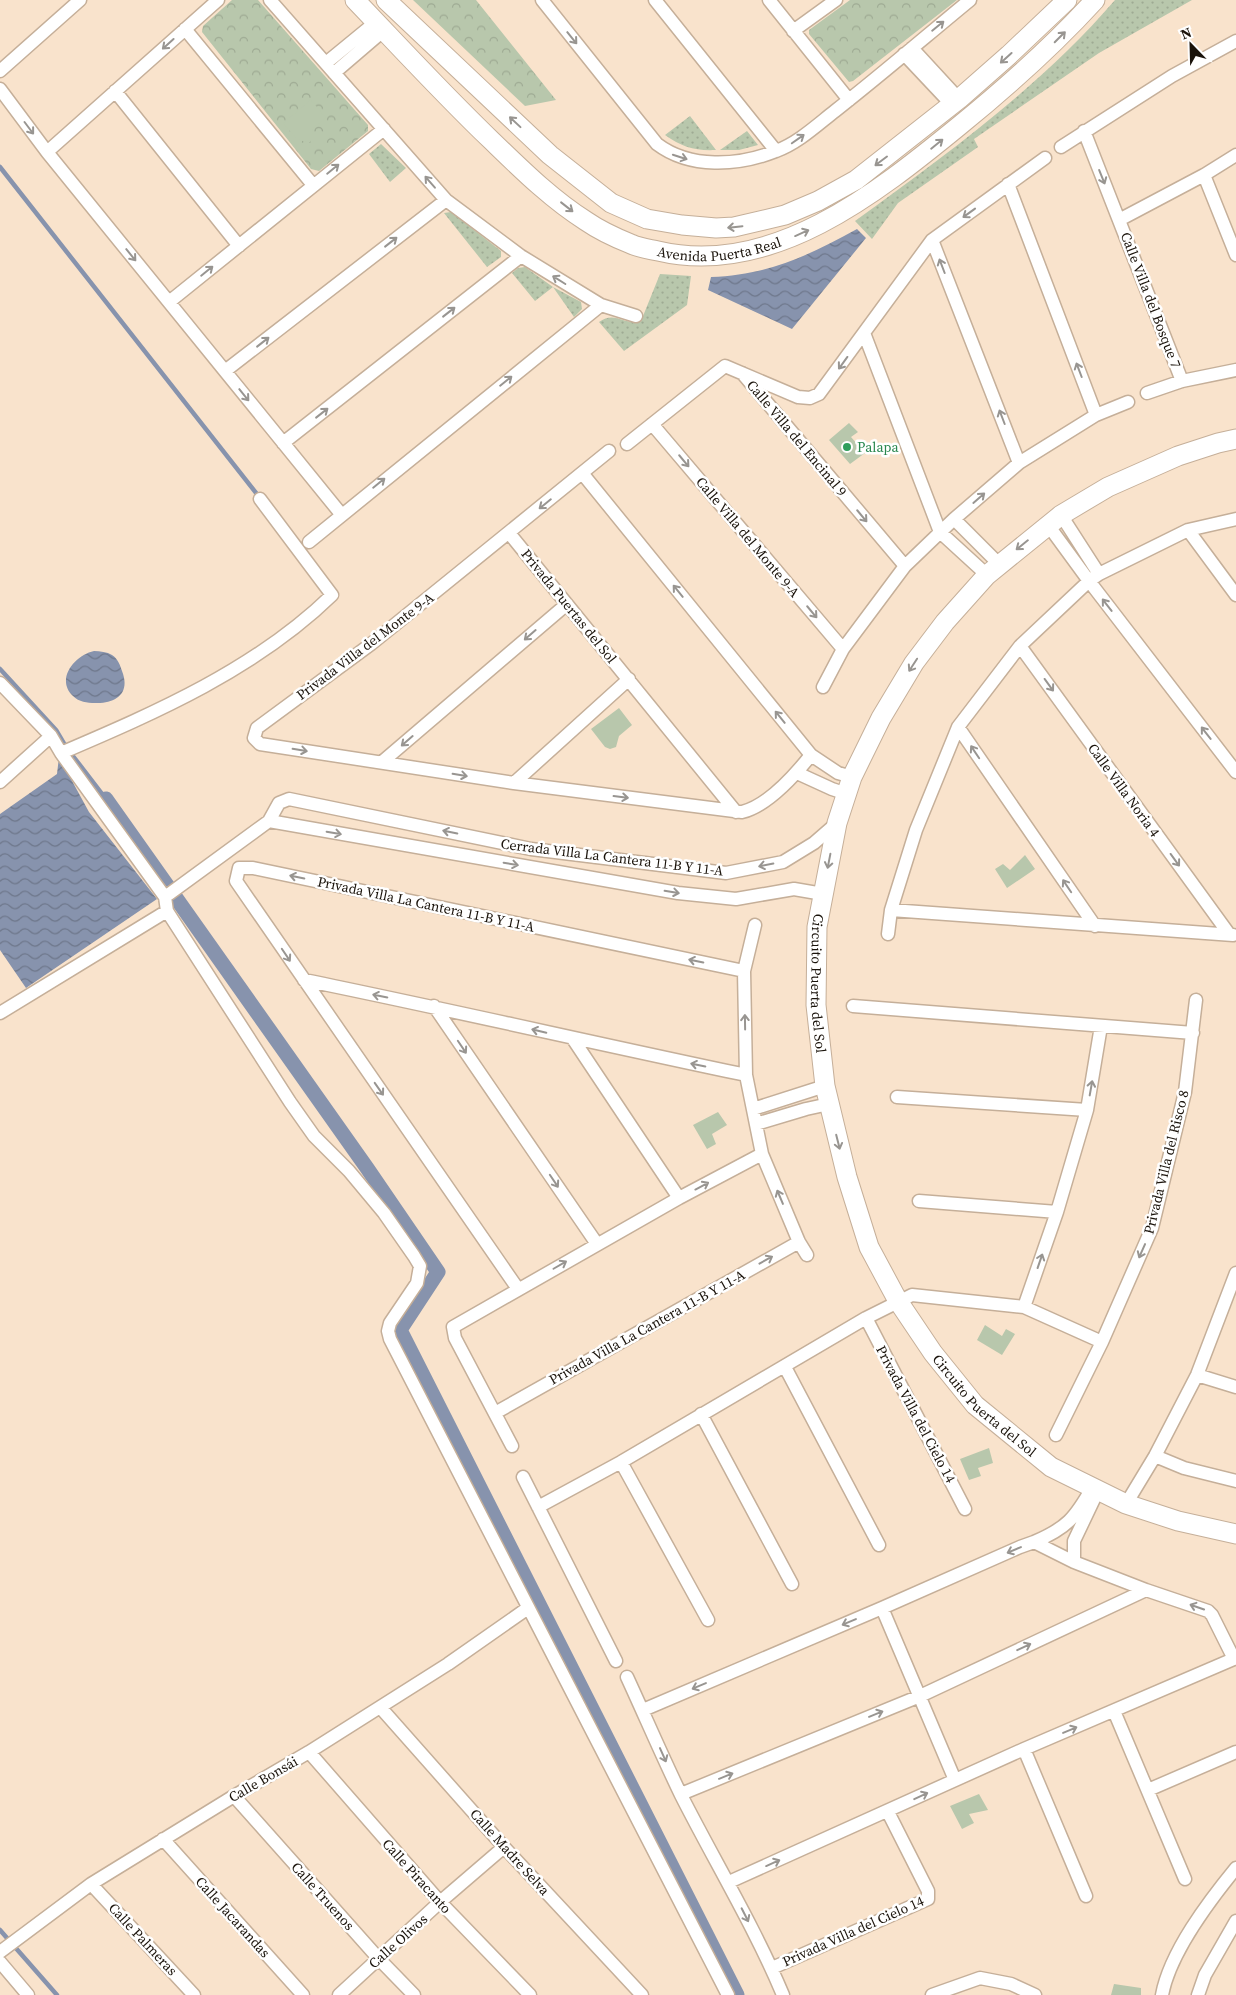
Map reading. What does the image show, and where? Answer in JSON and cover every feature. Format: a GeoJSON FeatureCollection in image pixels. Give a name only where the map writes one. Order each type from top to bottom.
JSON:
{"type":"FeatureCollection","features":[{"type":"Feature","properties":{"kind":"main road","name":"Avenida Puerta Real"},"geometry":{"type":"LineString","coordinates":[[355,0],[450,101],[529,176],[586,221],[634,246],[690,257],[710,257],[761,248],[816,226],[869,194],[927,153],[1002,91],[1045,52],[1095,0]]}},
{"type":"Feature","properties":{"kind":"main road","name":"Avenida Puerta Real"},"geometry":{"type":"LineString","coordinates":[[386,0],[550,155],[610,203],[647,218],[682,225],[734,228],[785,215],[818,201],[856,180],[956,102],[1010,55],[1067,0]]}},
{"type":"Feature","properties":{"kind":"main road"},"geometry":{"type":"LineString","coordinates":[[529,176],[550,155]]}},
{"type":"Feature","properties":{"kind":"main road","name":"Circuito Puerta del Sol"},"geometry":{"type":"LineString","coordinates":[[1236,439],[1178,456],[1108,487],[1059,527],[987,564],[914,663],[842,783],[837,823],[817,927],[816,1005],[827,1095],[847,1177],[869,1247],[898,1302],[933,1353],[975,1405],[1050,1467],[1095,1489],[1128,1499],[1178,1521],[1236,1534]]}},
{"type":"Feature","properties":{"kind":"street"},"geometry":{"type":"LineString","coordinates":[[0,71],[80,0]]}},
{"type":"Feature","properties":{"kind":"street"},"geometry":{"type":"LineString","coordinates":[[47,152],[218,0]]}},
{"type":"Feature","properties":{"kind":"street"},"geometry":{"type":"LineString","coordinates":[[270,0],[446,200],[521,256],[600,306],[636,316]]}},
{"type":"Feature","properties":{"kind":"street"},"geometry":{"type":"LineString","coordinates":[[542,0],[656,144],[667,152],[698,162],[719,163],[748,160],[776,151],[805,134],[970,0]]}},
{"type":"Feature","properties":{"kind":"street"},"geometry":{"type":"LineString","coordinates":[[655,0],[776,151]]}},
{"type":"Feature","properties":{"kind":"street"},"geometry":{"type":"LineString","coordinates":[[769,0],[849,100]]}},
{"type":"Feature","properties":{"kind":"street"},"geometry":{"type":"LineString","coordinates":[[793,31],[836,0]]}},
{"type":"Feature","properties":{"kind":"street"},"geometry":{"type":"LineString","coordinates":[[330,68],[380,26]]}},
{"type":"Feature","properties":{"kind":"street"},"geometry":{"type":"LineString","coordinates":[[185,29],[314,185]]}},
{"type":"Feature","properties":{"kind":"street"},"geometry":{"type":"LineString","coordinates":[[1061,147],[1172,76],[1236,41]]}},
{"type":"Feature","properties":{"kind":"street"},"geometry":{"type":"LineString","coordinates":[[908,51],[956,102]]}},
{"type":"Feature","properties":{"kind":"street"},"geometry":{"type":"LineString","coordinates":[[0,89],[47,152],[341,514]]}},
{"type":"Feature","properties":{"kind":"street"},"geometry":{"type":"LineString","coordinates":[[115,91],[239,246]]}},
{"type":"Feature","properties":{"kind":"street"},"geometry":{"type":"LineString","coordinates":[[169,302],[384,129]]}},
{"type":"Feature","properties":{"kind":"street","name":"Calle Villa del Bosque 7"},"geometry":{"type":"LineString","coordinates":[[1084,131],[1182,381]]}},
{"type":"Feature","properties":{"kind":"street","name":"Calle Villa del Bosque 7"},"geometry":{"type":"LineString","coordinates":[[1119,220],[1204,175],[1236,155]]}},
{"type":"Feature","properties":{"kind":"street","name":"Calle Villa del Encinal 9"},"geometry":{"type":"LineString","coordinates":[[741,372],[798,397],[810,398],[819,394],[932,240],[1045,158]]}},
{"type":"Feature","properties":{"kind":"street"},"geometry":{"type":"LineString","coordinates":[[1204,175],[1236,255]]}},
{"type":"Feature","properties":{"kind":"street"},"geometry":{"type":"LineString","coordinates":[[1008,184],[1096,415]]}},
{"type":"Feature","properties":{"kind":"street"},"geometry":{"type":"LineString","coordinates":[[225,371],[446,200]]}},
{"type":"Feature","properties":{"kind":"street"},"geometry":{"type":"LineString","coordinates":[[932,240],[1019,463]]}},
{"type":"Feature","properties":{"kind":"street"},"geometry":{"type":"LineString","coordinates":[[283,443],[521,256]]}},
{"type":"Feature","properties":{"kind":"street"},"geometry":{"type":"LineString","coordinates":[[309,542],[341,514],[600,306]]}},
{"type":"Feature","properties":{"kind":"street"},"geometry":{"type":"LineString","coordinates":[[864,333],[940,532],[987,564]]}},
{"type":"Feature","properties":{"kind":"street"},"geometry":{"type":"LineString","coordinates":[[627,444],[725,366],[741,372]]}},
{"type":"Feature","properties":{"kind":"street","name":"Calle Villa del Bosque 7"},"geometry":{"type":"LineString","coordinates":[[1147,393],[1182,381],[1236,370]]}},
{"type":"Feature","properties":{"kind":"street","name":"Calle Villa del Encinal 9"},"geometry":{"type":"LineString","coordinates":[[741,372],[904,566]]}},
{"type":"Feature","properties":{"kind":"street"},"geometry":{"type":"LineString","coordinates":[[823,687],[843,649],[904,566],[940,532],[1019,463],[1096,415],[1128,402]]}},
{"type":"Feature","properties":{"kind":"street","name":"Calle Villa del Monte 9-A"},"geometry":{"type":"LineString","coordinates":[[652,424],[843,649]]}},
{"type":"Feature","properties":{"kind":"street","name":"Privada Villa del Monte 9-A"},"geometry":{"type":"LineString","coordinates":[[610,451],[371,644],[255,730],[254,738],[260,744],[514,783],[736,812],[742,812],[758,806],[798,773],[811,755]]}},
{"type":"Feature","properties":{"kind":"street"},"geometry":{"type":"LineString","coordinates":[[582,473],[811,755],[842,783]]}},
{"type":"Feature","properties":{"kind":"street"},"geometry":{"type":"LineString","coordinates":[[61,753],[173,704],[246,663],[311,616],[332,595],[260,499]]}},
{"type":"Feature","properties":{"kind":"street"},"geometry":{"type":"LineString","coordinates":[[954,519],[987,564]]}},
{"type":"Feature","properties":{"kind":"street"},"geometry":{"type":"LineString","coordinates":[[888,934],[891,910],[916,830],[958,727],[1020,646],[1094,577],[1188,530],[1236,519]]}},
{"type":"Feature","properties":{"kind":"street"},"geometry":{"type":"LineString","coordinates":[[1059,527],[1236,772]]}},
{"type":"Feature","properties":{"kind":"street"},"geometry":{"type":"LineString","coordinates":[[1188,530],[1236,595]]}},
{"type":"Feature","properties":{"kind":"street","name":"Privada Puertas del Sol"},"geometry":{"type":"LineString","coordinates":[[509,533],[629,679]]}},
{"type":"Feature","properties":{"kind":"street"},"geometry":{"type":"LineString","coordinates":[[382,762],[567,604]]}},
{"type":"Feature","properties":{"kind":"street","name":"Calle Villa Noria 4"},"geometry":{"type":"LineString","coordinates":[[1020,646],[1232,935]]}},
{"type":"Feature","properties":{"kind":"street"},"geometry":{"type":"LineString","coordinates":[[514,783],[629,679],[736,812]]}},
{"type":"Feature","properties":{"kind":"street"},"geometry":{"type":"LineString","coordinates":[[0,683],[51,736],[61,753],[165,897],[167,911],[309,1129],[349,1171],[384,1213],[420,1266],[417,1283],[390,1323],[388,1335],[728,1995]]}},
{"type":"Feature","properties":{"kind":"street"},"geometry":{"type":"LineString","coordinates":[[958,727],[1095,926]]}},
{"type":"Feature","properties":{"kind":"street"},"geometry":{"type":"LineString","coordinates":[[0,782],[51,736]]}},
{"type":"Feature","properties":{"kind":"street"},"geometry":{"type":"LineString","coordinates":[[798,773],[842,783]]}},
{"type":"Feature","properties":{"kind":"street","name":"Cerrada Villa La Cantera 11-B Y 11-A"},"geometry":{"type":"LineString","coordinates":[[165,897],[269,821],[280,803],[289,799],[531,849],[726,873],[783,862],[814,843],[837,823]]}},
{"type":"Feature","properties":{"kind":"street","name":"Cerrada Villa La Cantera 11-B Y 11-A"},"geometry":{"type":"LineString","coordinates":[[269,821],[678,893],[736,899],[794,889],[823,894]]}},
{"type":"Feature","properties":{"kind":"street"},"geometry":{"type":"LineString","coordinates":[[477,858],[482,839]]}},
{"type":"Feature","properties":{"kind":"street","name":"Privada Villa La Cantera 11-B Y 11-A"},"geometry":{"type":"LineString","coordinates":[[518,1289],[236,881],[239,868],[253,868],[744,971]]}},
{"type":"Feature","properties":{"kind":"street","name":"Calle Villa Noria 4"},"geometry":{"type":"LineString","coordinates":[[891,910],[1232,935]]}},
{"type":"Feature","properties":{"kind":"street"},"geometry":{"type":"LineString","coordinates":[[0,1013],[167,911]]}},
{"type":"Feature","properties":{"kind":"street"},"geometry":{"type":"LineString","coordinates":[[755,925],[744,971],[746,1074],[762,1154],[799,1242],[807,1255]]}},
{"type":"Feature","properties":{"kind":"street"},"geometry":{"type":"LineString","coordinates":[[304,980],[434,1006],[573,1039],[746,1074]]}},
{"type":"Feature","properties":{"kind":"street","name":"Privada Villa del Risco 8"},"geometry":{"type":"LineString","coordinates":[[1056,1435],[1102,1342],[1152,1228],[1185,1092],[1196,1000]]}},
{"type":"Feature","properties":{"kind":"street"},"geometry":{"type":"LineString","coordinates":[[434,1006],[597,1244]]}},
{"type":"Feature","properties":{"kind":"street"},"geometry":{"type":"LineString","coordinates":[[853,1006],[1193,1034]]}},
{"type":"Feature","properties":{"kind":"street"},"geometry":{"type":"LineString","coordinates":[[1024,1307],[1057,1212],[1087,1110],[1101,1026]]}},
{"type":"Feature","properties":{"kind":"street"},"geometry":{"type":"LineString","coordinates":[[573,1039],[679,1198]]}},
{"type":"Feature","properties":{"kind":"street"},"geometry":{"type":"LineString","coordinates":[[753,1109],[802,1094],[827,1095]]}},
{"type":"Feature","properties":{"kind":"street"},"geometry":{"type":"LineString","coordinates":[[756,1124],[806,1109],[827,1095]]}},
{"type":"Feature","properties":{"kind":"street"},"geometry":{"type":"LineString","coordinates":[[897,1097],[1087,1110]]}},
{"type":"Feature","properties":{"kind":"street"},"geometry":{"type":"LineString","coordinates":[[512,1446],[455,1338],[452,1327],[679,1198],[762,1154]]}},
{"type":"Feature","properties":{"kind":"street"},"geometry":{"type":"LineString","coordinates":[[919,1201],[1057,1212]]}},
{"type":"Feature","properties":{"kind":"street","name":"Privada Villa La Cantera 11-B Y 11-A"},"geometry":{"type":"LineString","coordinates":[[495,1413],[799,1242]]}},
{"type":"Feature","properties":{"kind":"street"},"geometry":{"type":"LineString","coordinates":[[1128,1499],[1155,1456],[1197,1375],[1233,1292],[1236,1273]]}},
{"type":"Feature","properties":{"kind":"street"},"geometry":{"type":"LineString","coordinates":[[538,1506],[621,1462],[866,1318],[898,1302],[1024,1307],[1102,1342]]}},
{"type":"Feature","properties":{"kind":"street","name":"Privada Villa del Cielo 14"},"geometry":{"type":"LineString","coordinates":[[866,1318],[965,1509]]}},
{"type":"Feature","properties":{"kind":"street"},"geometry":{"type":"LineString","coordinates":[[785,1367],[878,1545]]}},
{"type":"Feature","properties":{"kind":"street"},"geometry":{"type":"LineString","coordinates":[[1197,1375],[1236,1387]]}},
{"type":"Feature","properties":{"kind":"street"},"geometry":{"type":"LineString","coordinates":[[701,1414],[792,1584]]}},
{"type":"Feature","properties":{"kind":"street"},"geometry":{"type":"LineString","coordinates":[[1155,1456],[1184,1468],[1236,1481]]}},
{"type":"Feature","properties":{"kind":"street"},"geometry":{"type":"LineString","coordinates":[[621,1462],[708,1620]]}},
{"type":"Feature","properties":{"kind":"street"},"geometry":{"type":"LineString","coordinates":[[523,1477],[616,1661]]}},
{"type":"Feature","properties":{"kind":"street"},"geometry":{"type":"LineString","coordinates":[[1074,1562],[1074,1541],[1084,1509],[1095,1489]]}},
{"type":"Feature","properties":{"kind":"street"},"geometry":{"type":"LineString","coordinates":[[643,1710],[1056,1533],[1084,1509]]}},
{"type":"Feature","properties":{"kind":"street"},"geometry":{"type":"LineString","coordinates":[[729,1882],[888,1812],[1024,1749],[1235,1658],[1208,1611],[1146,1590],[1074,1562],[1034,1542]]}},
{"type":"Feature","properties":{"kind":"street"},"geometry":{"type":"LineString","coordinates":[[681,1794],[920,1696],[1146,1590]]}},
{"type":"Feature","properties":{"kind":"street","name":"Calle Bonsái"},"geometry":{"type":"LineString","coordinates":[[0,1952],[91,1884],[309,1752],[448,1664],[528,1608]]}},
{"type":"Feature","properties":{"kind":"street"},"geometry":{"type":"LineString","coordinates":[[882,1608],[955,1780]]}},
{"type":"Feature","properties":{"kind":"street","name":"Privada Villa del Cielo 14"},"geometry":{"type":"LineString","coordinates":[[627,1677],[681,1794],[729,1882],[772,1968],[783,1995]]}},
{"type":"Feature","properties":{"kind":"street","name":"Calle Madre Selva"},"geometry":{"type":"LineString","coordinates":[[380,1707],[504,1848],[642,1995]]}},
{"type":"Feature","properties":{"kind":"street"},"geometry":{"type":"LineString","coordinates":[[1114,1711],[1185,1879]]}},
{"type":"Feature","properties":{"kind":"street"},"geometry":{"type":"LineString","coordinates":[[1024,1749],[1086,1896]]}},
{"type":"Feature","properties":{"kind":"street","name":"Calle Piracanto"},"geometry":{"type":"LineString","coordinates":[[309,1752],[440,1902],[530,1995]]}},
{"type":"Feature","properties":{"kind":"street"},"geometry":{"type":"LineString","coordinates":[[1148,1790],[1236,1752]]}},
{"type":"Feature","properties":{"kind":"street","name":"Calle Truenos"},"geometry":{"type":"LineString","coordinates":[[234,1796],[378,1959],[414,1995]]}},
{"type":"Feature","properties":{"kind":"street","name":"Privada Villa del Cielo 14"},"geometry":{"type":"LineString","coordinates":[[772,1968],[928,1899],[928,1890],[888,1812]]}},
{"type":"Feature","properties":{"kind":"street","name":"Calle Jacarandas"},"geometry":{"type":"LineString","coordinates":[[163,1839],[304,1995]]}},
{"type":"Feature","properties":{"kind":"street","name":"Calle Olivos"},"geometry":{"type":"LineString","coordinates":[[339,1995],[440,1902],[504,1848]]}},
{"type":"Feature","properties":{"kind":"street"},"geometry":{"type":"LineString","coordinates":[[1162,1995],[1175,1960],[1189,1931],[1218,1889],[1236,1868]]}},
{"type":"Feature","properties":{"kind":"street","name":"Calle Palmeras"},"geometry":{"type":"LineString","coordinates":[[91,1884],[194,1995]]}},
{"type":"Feature","properties":{"kind":"street"},"geometry":{"type":"LineString","coordinates":[[1198,1995],[1205,1975],[1236,1921]]}},
{"type":"Feature","properties":{"kind":"street"},"geometry":{"type":"LineString","coordinates":[[0,1962],[28,1995]]}},
{"type":"Feature","properties":{"kind":"street"},"geometry":{"type":"LineString","coordinates":[[932,1995],[980,1978],[1011,1984],[1035,1995]]}},
{"type":"Feature","properties":{"kind":"green space"},"geometry":{"type":"Polygon","coordinates":[[[232,0],[258,0],[368,125],[368,131],[319,171],[311,169],[202,32],[203,26],[232,0]]]}},
{"type":"Feature","properties":{"kind":"green space"},"geometry":{"type":"Polygon","coordinates":[[[413,0],[476,0],[556,100],[525,106],[413,0]]]}},
{"type":"Feature","properties":{"kind":"green space"},"geometry":{"type":"Polygon","coordinates":[[[850,0],[957,0],[853,81],[849,82],[809,34],[809,30],[850,0]]]}},
{"type":"Feature","properties":{"kind":"green space"},"geometry":{"type":"Polygon","coordinates":[[[1115,0],[1192,0],[1099,53],[974,139],[978,147],[898,203],[872,239],[855,221],[958,145],[1024,90],[1056,62],[1115,0]]]}},
{"type":"Feature","properties":{"kind":"green space"},"geometry":{"type":"Polygon","coordinates":[[[311,100],[326,118],[312,129],[313,136],[310,142],[305,142],[295,136],[283,123],[311,100]]]}},
{"type":"Feature","properties":{"kind":"green space"},"geometry":{"type":"Polygon","coordinates":[[[690,116],[716,150],[702,150],[689,147],[677,143],[665,135],[690,116]]]}},
{"type":"Feature","properties":{"kind":"green space"},"geometry":{"type":"Polygon","coordinates":[[[747,131],[758,145],[739,150],[720,150],[747,131]]]}},
{"type":"Feature","properties":{"kind":"green space"},"geometry":{"type":"Polygon","coordinates":[[[381,144],[406,168],[390,182],[369,154],[381,144]]]}},
{"type":"Feature","properties":{"kind":"green space"},"geometry":{"type":"Polygon","coordinates":[[[451,212],[501,251],[501,257],[487,267],[444,213],[451,212]]]}},
{"type":"Feature","properties":{"kind":"green space"},"geometry":{"type":"Polygon","coordinates":[[[525,267],[553,287],[535,301],[512,273],[518,268],[525,267]]]}},
{"type":"Feature","properties":{"kind":"green space"},"geometry":{"type":"Polygon","coordinates":[[[660,274],[691,276],[687,305],[624,351],[599,322],[610,317],[630,322],[641,321],[660,274]]]}},
{"type":"Feature","properties":{"kind":"green space"},"geometry":{"type":"Polygon","coordinates":[[[553,287],[581,302],[582,309],[574,317],[553,287]]]}},
{"type":"Feature","properties":{"kind":"green space","name":"Palapa"},"geometry":{"type":"Polygon","coordinates":[[[849,423],[858,432],[851,437],[865,453],[850,464],[829,440],[849,423]]]}},
{"type":"Feature","properties":{"kind":"green space"},"geometry":{"type":"Polygon","coordinates":[[[619,708],[632,725],[619,736],[616,747],[610,749],[605,747],[591,729],[619,708]]]}},
{"type":"Feature","properties":{"kind":"green space"},"geometry":{"type":"Polygon","coordinates":[[[1025,855],[1035,869],[1007,888],[995,869],[1003,864],[1010,870],[1025,855]]]}},
{"type":"Feature","properties":{"kind":"green space"},"geometry":{"type":"Polygon","coordinates":[[[718,1112],[727,1125],[712,1134],[716,1144],[707,1149],[693,1125],[718,1112]]]}},
{"type":"Feature","properties":{"kind":"green space"},"geometry":{"type":"Polygon","coordinates":[[[985,1325],[1002,1336],[1006,1329],[1015,1334],[1002,1355],[977,1340],[985,1325]]]}},
{"type":"Feature","properties":{"kind":"green space"},"geometry":{"type":"Polygon","coordinates":[[[989,1448],[993,1463],[978,1468],[981,1476],[969,1480],[960,1459],[989,1448]]]}},
{"type":"Feature","properties":{"kind":"green space"},"geometry":{"type":"Polygon","coordinates":[[[979,1794],[988,1810],[969,1814],[974,1823],[962,1829],[950,1806],[979,1794]]]}},
{"type":"Feature","properties":{"kind":"green space"},"geometry":{"type":"Polygon","coordinates":[[[1114,1984],[1141,1988],[1141,1995],[1111,1995],[1114,1984]]]}},
{"type":"Feature","properties":{"kind":"water"},"geometry":{"type":"Polygon","coordinates":[[[857,229],[866,238],[792,329],[708,290],[711,277],[769,268],[804,256],[857,229]]]}},
{"type":"Feature","properties":{"kind":"water"},"geometry":{"type":"Polygon","coordinates":[[[94,651],[112,655],[120,664],[124,679],[123,691],[109,702],[83,702],[75,698],[68,689],[67,675],[74,663],[80,657],[94,651]]]}},
{"type":"Feature","properties":{"kind":"water"},"geometry":{"type":"Polygon","coordinates":[[[59,757],[89,812],[157,899],[26,988],[0,950],[0,814],[57,774],[59,757]]]}},
{"type":"Feature","properties":{"kind":"waterway"},"geometry":{"type":"LineString","coordinates":[[0,167],[260,498]]}},
{"type":"Feature","properties":{"kind":"waterway"},"geometry":{"type":"LineString","coordinates":[[0,669],[56,730],[66,747],[106,799]]}},
{"type":"Feature","properties":{"kind":"waterway"},"geometry":{"type":"LineString","coordinates":[[106,799],[367,1168],[438,1272],[400,1330],[737,1995]]}},
{"type":"Feature","properties":{"kind":"waterway"},"geometry":{"type":"LineString","coordinates":[[0,1930],[57,1995]]}},
{"type":"Feature","properties":{"kind":"place","name":"Palapa"},"geometry":{"type":"Point","coordinates":[847,447]}}]}
